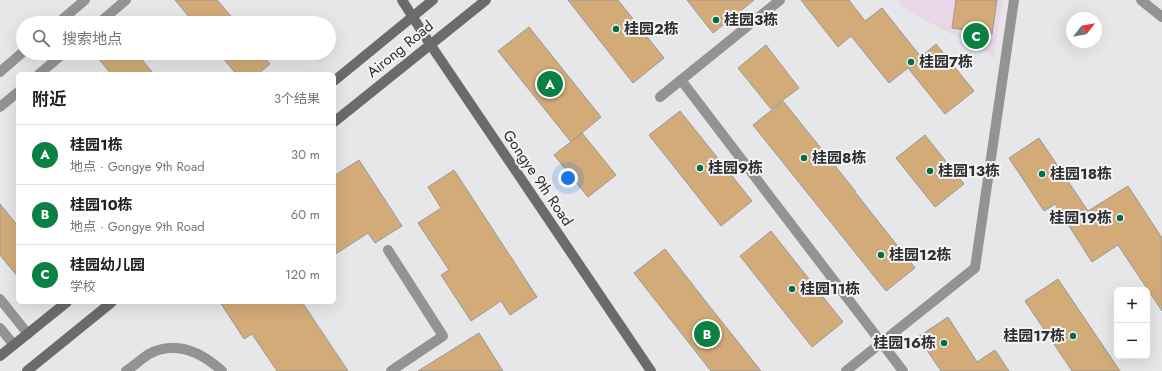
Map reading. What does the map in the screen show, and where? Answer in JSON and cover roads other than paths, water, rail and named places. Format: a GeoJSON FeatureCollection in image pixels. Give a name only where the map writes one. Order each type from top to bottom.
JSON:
{"type":"FeatureCollection","features":[{"type":"Feature","properties":{"kind":"street","name":"Gongye 9th Road"},"geometry":{"type":"LineString","coordinates":[[402,0],[430,44],[651,371]]}},
{"type":"Feature","properties":{"kind":"street","name":"Airong Road"},"geometry":{"type":"LineString","coordinates":[[336,79],[433,0]]}},
{"type":"Feature","properties":{"kind":"street","name":"Airong Road"},"geometry":{"type":"LineString","coordinates":[[336,120],[486,0]]}},
{"type":"Feature","properties":{"kind":"street"},"geometry":{"type":"LineString","coordinates":[[0,356],[65,304]]}},
{"type":"Feature","properties":{"kind":"street"},"geometry":{"type":"LineString","coordinates":[[27,371],[110,304]]}},
{"type":"Feature","properties":{"kind":"lane"},"geometry":{"type":"LineString","coordinates":[[66,16],[85,0]]}},
{"type":"Feature","properties":{"kind":"lane"},"geometry":{"type":"LineString","coordinates":[[107,16],[126,0]]}},
{"type":"Feature","properties":{"kind":"lane"},"geometry":{"type":"LineString","coordinates":[[660,97],[780,0]]}},
{"type":"Feature","properties":{"kind":"lane"},"geometry":{"type":"LineString","coordinates":[[846,371],[975,268],[1014,0]]}},
{"type":"Feature","properties":{"kind":"lane"},"geometry":{"type":"LineString","coordinates":[[1141,0],[1162,18]]}},
{"type":"Feature","properties":{"kind":"lane"},"geometry":{"type":"LineString","coordinates":[[0,72],[16,58]]}},
{"type":"Feature","properties":{"kind":"lane"},"geometry":{"type":"LineString","coordinates":[[41,72],[56,60]]}},
{"type":"Feature","properties":{"kind":"lane"},"geometry":{"type":"LineString","coordinates":[[681,80],[903,371]]}},
{"type":"Feature","properties":{"kind":"lane"},"geometry":{"type":"LineString","coordinates":[[0,107],[16,94]]}},
{"type":"Feature","properties":{"kind":"lane"},"geometry":{"type":"LineString","coordinates":[[388,250],[443,336],[391,371]]}},
{"type":"Feature","properties":{"kind":"lane"},"geometry":{"type":"LineString","coordinates":[[0,299],[28,334]]}},
{"type":"Feature","properties":{"kind":"lane"},"geometry":{"type":"LineString","coordinates":[[0,328],[14,345]]}},
{"type":"Feature","properties":{"kind":"lane"},"geometry":{"type":"LineString","coordinates":[[126,371],[148,355],[162,349],[178,348],[195,351],[212,361],[222,371]]}},
{"type":"Feature","properties":{"kind":"place","name":"桂园3栋"},"geometry":{"type":"Point","coordinates":[716,20]}},
{"type":"Feature","properties":{"kind":"place","name":"桂园2栋"},"geometry":{"type":"Point","coordinates":[616,29]}},
{"type":"Feature","properties":{"kind":"place","name":"桂园幼儿园"},"geometry":{"type":"Point","coordinates":[976,36]}},
{"type":"Feature","properties":{"kind":"place","name":"桂园7栋"},"geometry":{"type":"Point","coordinates":[911,62]}},
{"type":"Feature","properties":{"kind":"place","name":"桂园1栋"},"geometry":{"type":"Point","coordinates":[550,84]}},
{"type":"Feature","properties":{"kind":"place","name":"桂园8栋"},"geometry":{"type":"Point","coordinates":[804,158]}},
{"type":"Feature","properties":{"kind":"place","name":"桂园9栋"},"geometry":{"type":"Point","coordinates":[700,168]}},
{"type":"Feature","properties":{"kind":"place","name":"桂园13栋"},"geometry":{"type":"Point","coordinates":[930,171]}},
{"type":"Feature","properties":{"kind":"place","name":"桂园18栋"},"geometry":{"type":"Point","coordinates":[1042,174]}},
{"type":"Feature","properties":{"kind":"place","name":"桂园19栋"},"geometry":{"type":"Point","coordinates":[1120,218]}},
{"type":"Feature","properties":{"kind":"place","name":"桂园12栋"},"geometry":{"type":"Point","coordinates":[881,255]}},
{"type":"Feature","properties":{"kind":"place","name":"桂园11栋"},"geometry":{"type":"Point","coordinates":[792,289]}},
{"type":"Feature","properties":{"kind":"place","name":"桂园10栋"},"geometry":{"type":"Point","coordinates":[707,334]}},
{"type":"Feature","properties":{"kind":"place","name":"桂园17栋"},"geometry":{"type":"Point","coordinates":[1073,336]}},
{"type":"Feature","properties":{"kind":"place","name":"桂园16栋"},"geometry":{"type":"Point","coordinates":[944,343]}}]}
